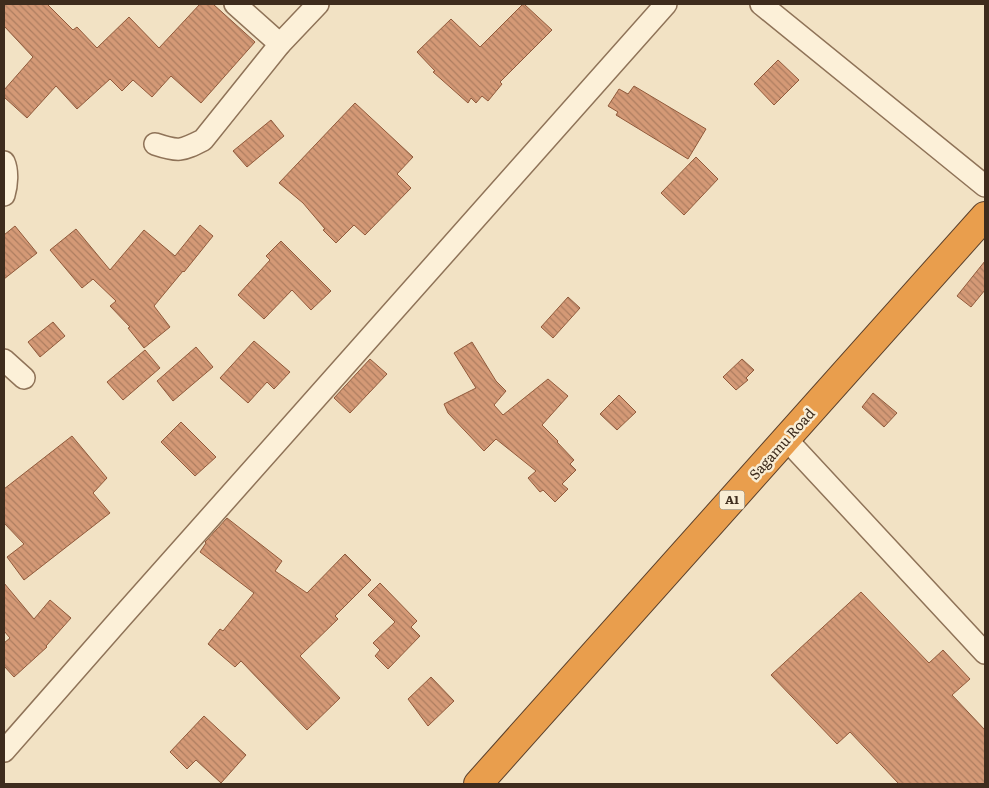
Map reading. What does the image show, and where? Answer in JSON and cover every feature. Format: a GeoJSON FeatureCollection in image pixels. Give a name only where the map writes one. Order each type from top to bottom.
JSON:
{"type":"FeatureCollection","features":[{"type":"Feature","properties":{"kind":"highway","name":"Sagamu Road"},"geometry":{"type":"LineString","coordinates":[[478,784],[985,216]]}},
{"type":"Feature","properties":{"kind":"street"},"geometry":{"type":"LineString","coordinates":[[235,4],[280,44]]}},
{"type":"Feature","properties":{"kind":"street"},"geometry":{"type":"LineString","coordinates":[[155,144],[171,149],[185,149],[203,140],[280,44],[318,4]]}},
{"type":"Feature","properties":{"kind":"street"},"geometry":{"type":"LineString","coordinates":[[8,738],[666,4]]}},
{"type":"Feature","properties":{"kind":"street"},"geometry":{"type":"LineString","coordinates":[[761,4],[985,186]]}},
{"type":"Feature","properties":{"kind":"street"},"geometry":{"type":"LineString","coordinates":[[4,162],[7,180],[4,195]]}},
{"type":"Feature","properties":{"kind":"street"},"geometry":{"type":"LineString","coordinates":[[4,360],[24,378]]}},
{"type":"Feature","properties":{"kind":"street"},"geometry":{"type":"LineString","coordinates":[[786,440],[985,653]]}},
{"type":"Feature","properties":{"kind":"building"},"geometry":{"type":"Polygon","coordinates":[[[4,4],[47,4],[73,30],[77,27],[97,48],[129,17],[159,48],[200,4],[213,4],[255,42],[201,103],[171,76],[152,97],[133,80],[122,91],[110,79],[77,109],[56,86],[27,118],[4,97],[4,90],[33,57],[4,26],[4,4]]]}},
{"type":"Feature","properties":{"kind":"building"},"geometry":{"type":"Polygon","coordinates":[[[523,4],[552,30],[500,82],[502,84],[488,101],[482,96],[476,103],[471,98],[468,103],[433,72],[435,71],[417,52],[451,19],[480,47],[523,4]]]}},
{"type":"Feature","properties":{"kind":"building"},"geometry":{"type":"Polygon","coordinates":[[[778,60],[799,80],[774,105],[754,84],[778,60]]]}},
{"type":"Feature","properties":{"kind":"building"},"geometry":{"type":"Polygon","coordinates":[[[634,86],[706,129],[688,159],[616,115],[618,112],[608,106],[619,89],[628,94],[634,86]]]}},
{"type":"Feature","properties":{"kind":"building"},"geometry":{"type":"Polygon","coordinates":[[[355,103],[413,157],[397,174],[411,188],[365,235],[354,225],[336,243],[323,230],[325,229],[303,203],[279,183],[355,103]]]}},
{"type":"Feature","properties":{"kind":"building"},"geometry":{"type":"Polygon","coordinates":[[[271,120],[284,136],[247,167],[233,151],[271,120]]]}},
{"type":"Feature","properties":{"kind":"building"},"geometry":{"type":"Polygon","coordinates":[[[696,157],[718,179],[684,215],[661,193],[696,157]]]}},
{"type":"Feature","properties":{"kind":"building"},"geometry":{"type":"Polygon","coordinates":[[[200,225],[213,236],[154,306],[170,327],[144,348],[128,328],[130,327],[110,306],[116,301],[93,279],[82,288],[50,250],[76,229],[110,270],[144,230],[175,256],[200,225]]]}},
{"type":"Feature","properties":{"kind":"building"},"geometry":{"type":"Polygon","coordinates":[[[15,226],[37,253],[4,279],[4,235],[15,226]]]}},
{"type":"Feature","properties":{"kind":"building"},"geometry":{"type":"Polygon","coordinates":[[[281,241],[331,291],[311,310],[292,290],[264,319],[238,295],[270,260],[266,256],[281,241]]]}},
{"type":"Feature","properties":{"kind":"building"},"geometry":{"type":"Polygon","coordinates":[[[985,261],[985,290],[971,307],[957,296],[985,261]]]}},
{"type":"Feature","properties":{"kind":"building"},"geometry":{"type":"Polygon","coordinates":[[[568,297],[580,308],[553,338],[541,327],[568,297]]]}},
{"type":"Feature","properties":{"kind":"building"},"geometry":{"type":"Polygon","coordinates":[[[53,322],[65,336],[40,357],[28,342],[53,322]]]}},
{"type":"Feature","properties":{"kind":"building"},"geometry":{"type":"Polygon","coordinates":[[[254,341],[290,372],[274,389],[267,382],[248,403],[220,378],[254,341]]]}},
{"type":"Feature","properties":{"kind":"building"},"geometry":{"type":"Polygon","coordinates":[[[472,342],[496,381],[506,391],[494,405],[503,415],[548,379],[568,396],[542,425],[574,460],[570,464],[576,470],[562,484],[568,489],[555,502],[543,490],[540,492],[528,478],[536,471],[496,439],[484,451],[448,413],[444,404],[476,388],[454,353],[472,342]]]}},
{"type":"Feature","properties":{"kind":"building"},"geometry":{"type":"Polygon","coordinates":[[[196,347],[213,367],[173,401],[157,381],[196,347]]]}},
{"type":"Feature","properties":{"kind":"building"},"geometry":{"type":"Polygon","coordinates":[[[145,350],[160,368],[123,400],[107,382],[145,350]]]}},
{"type":"Feature","properties":{"kind":"building"},"geometry":{"type":"Polygon","coordinates":[[[370,359],[387,374],[350,413],[334,398],[370,359]]]}},
{"type":"Feature","properties":{"kind":"building"},"geometry":{"type":"Polygon","coordinates":[[[742,359],[754,370],[746,378],[748,380],[736,390],[723,377],[742,359]]]}},
{"type":"Feature","properties":{"kind":"building"},"geometry":{"type":"Polygon","coordinates":[[[873,393],[897,413],[884,427],[862,407],[873,393]]]}},
{"type":"Feature","properties":{"kind":"building"},"geometry":{"type":"Polygon","coordinates":[[[619,395],[636,412],[617,430],[600,414],[619,395]]]}},
{"type":"Feature","properties":{"kind":"building"},"geometry":{"type":"Polygon","coordinates":[[[181,422],[216,457],[195,476],[161,442],[181,422]]]}},
{"type":"Feature","properties":{"kind":"building"},"geometry":{"type":"Polygon","coordinates":[[[72,436],[107,478],[93,493],[110,513],[24,580],[7,557],[24,544],[4,523],[4,489],[72,436]]]}},
{"type":"Feature","properties":{"kind":"building"},"geometry":{"type":"Polygon","coordinates":[[[227,518],[282,561],[275,571],[307,593],[345,554],[371,580],[335,616],[338,619],[300,656],[340,698],[307,730],[241,661],[235,667],[208,644],[220,629],[223,631],[254,593],[200,552],[205,542],[227,518]]]}},
{"type":"Feature","properties":{"kind":"building"},"geometry":{"type":"Polygon","coordinates":[[[4,583],[34,619],[50,600],[71,618],[47,647],[14,677],[4,666],[4,643],[10,638],[4,631],[4,583]]]}},
{"type":"Feature","properties":{"kind":"building"},"geometry":{"type":"Polygon","coordinates":[[[380,583],[417,621],[411,627],[420,636],[388,669],[375,656],[380,650],[373,643],[395,622],[368,595],[380,583]]]}},
{"type":"Feature","properties":{"kind":"building"},"geometry":{"type":"Polygon","coordinates":[[[861,592],[929,663],[943,650],[970,679],[952,695],[985,730],[985,784],[899,784],[850,732],[837,744],[771,675],[861,592]]]}},
{"type":"Feature","properties":{"kind":"building"},"geometry":{"type":"Polygon","coordinates":[[[431,677],[454,701],[428,726],[408,699],[431,677]]]}},
{"type":"Feature","properties":{"kind":"building"},"geometry":{"type":"Polygon","coordinates":[[[204,716],[246,755],[221,783],[196,760],[187,769],[170,752],[204,716]]]}}]}
